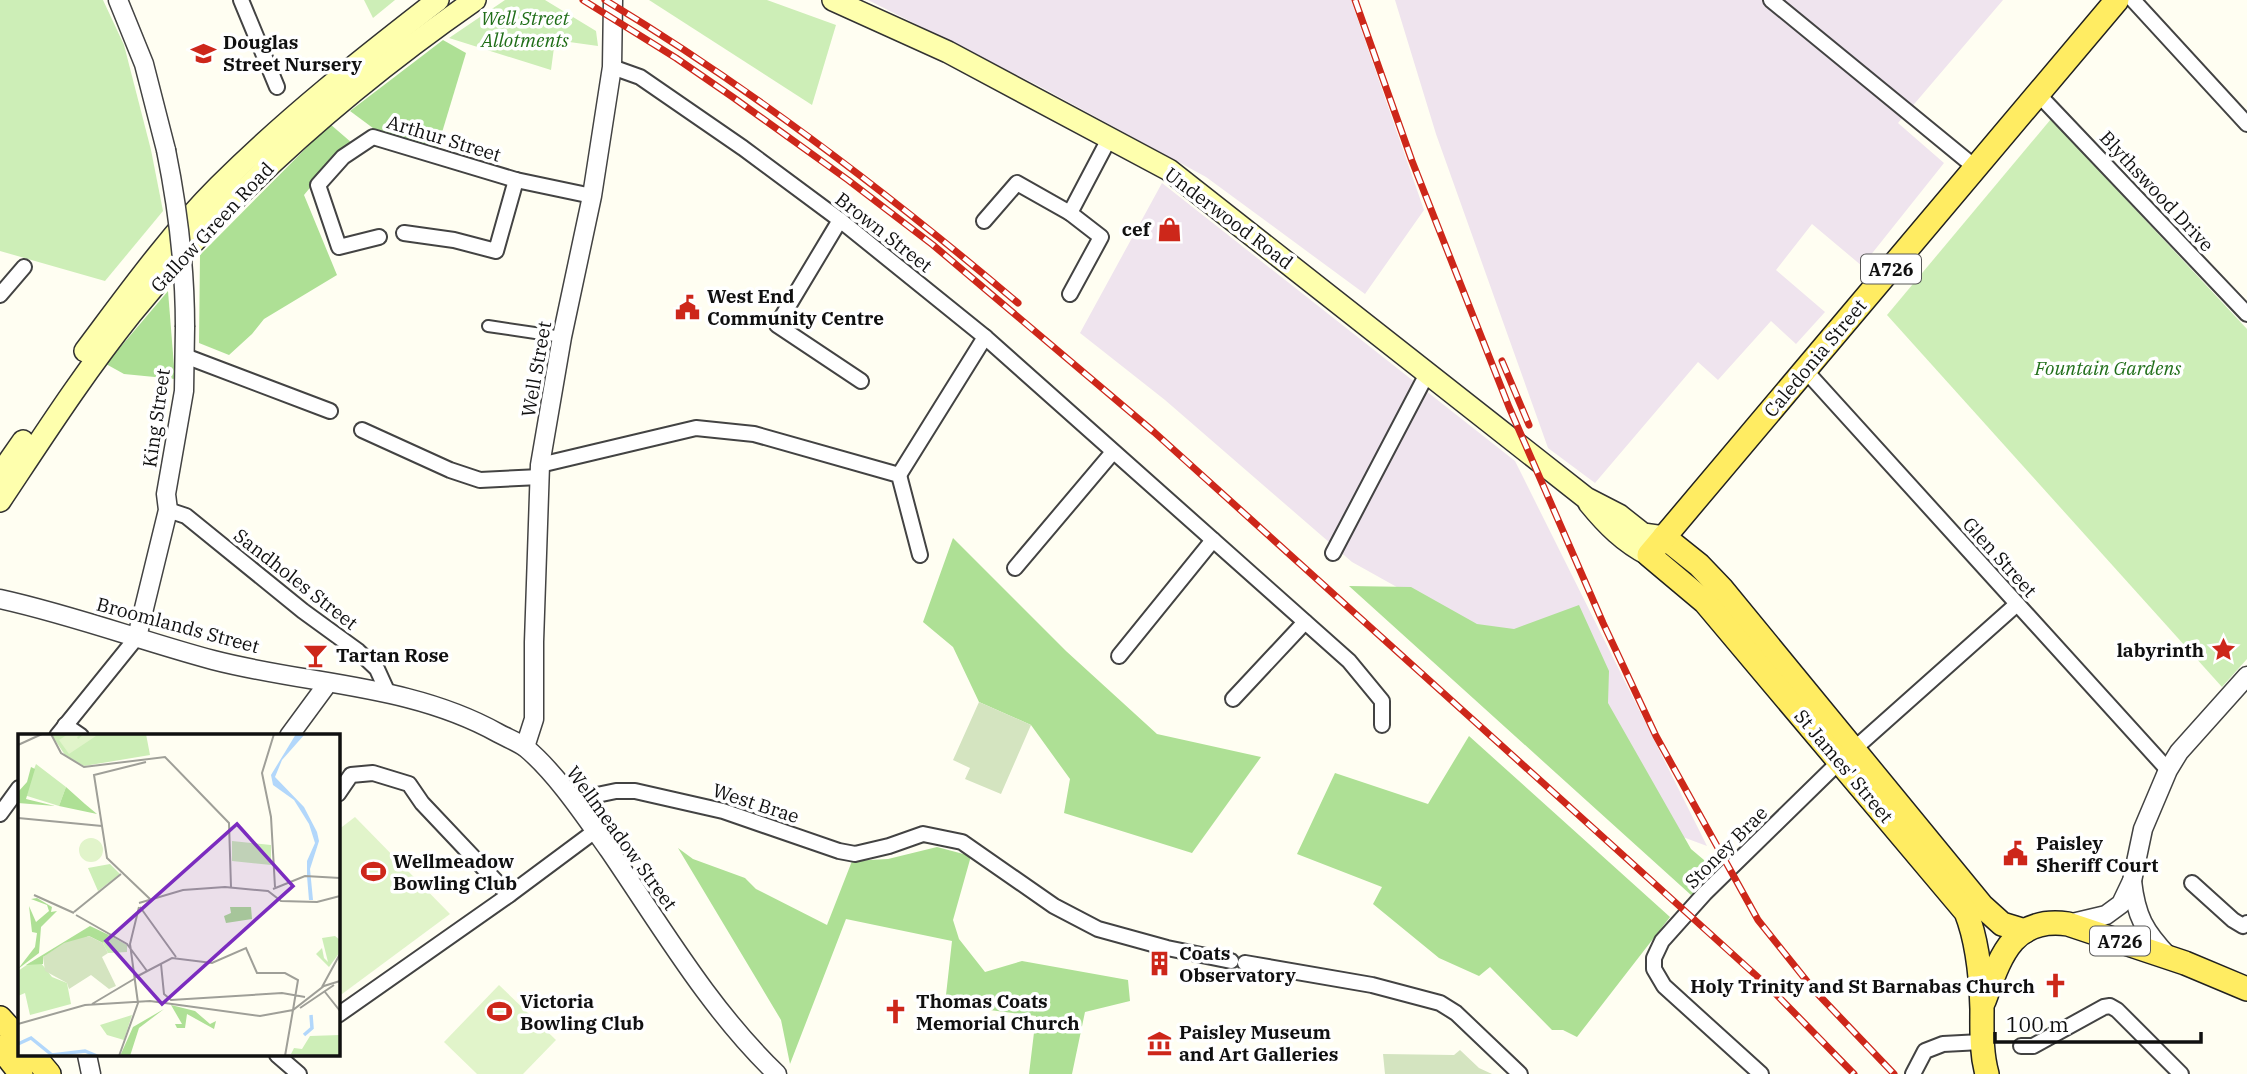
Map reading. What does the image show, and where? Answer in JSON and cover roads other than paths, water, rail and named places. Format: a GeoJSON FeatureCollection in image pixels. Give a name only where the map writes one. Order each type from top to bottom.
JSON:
{"type":"FeatureCollection","features":[{"type":"Feature","properties":{"kind":"main road","name":"Gallow Green Road"},"geometry":{"type":"LineString","coordinates":[[0,474],[59,386],[111,316],[217,188],[302,108],[438,0]]}},
{"type":"Feature","properties":{"kind":"main road","name":"Gallow Green Road"},"geometry":{"type":"LineString","coordinates":[[0,502],[63,405],[100,355],[158,282],[204,231],[272,162],[339,103],[475,0]]}},
{"type":"Feature","properties":{"kind":"main road","name":"Underwood Road"},"geometry":{"type":"LineString","coordinates":[[833,0],[948,52],[1169,170],[1586,499],[1619,515],[1657,546]]}},
{"type":"Feature","properties":{"kind":"main road","name":"Caledonia Street"},"geometry":{"type":"LineString","coordinates":[[1657,546],[2117,0]]}},
{"type":"Feature","properties":{"kind":"main road","name":"St James' Street"},"geometry":{"type":"LineString","coordinates":[[1657,546],[1699,565],[1722,589],[1966,912],[1975,938],[1982,1007]]}},
{"type":"Feature","properties":{"kind":"main road","name":"St James' Street"},"geometry":{"type":"LineString","coordinates":[[1847,756],[1982,905],[2002,924],[2025,931]]}},
{"type":"Feature","properties":{"kind":"main road","name":"A726"},"geometry":{"type":"LineString","coordinates":[[2025,931],[2044,923],[2068,924],[2171,959],[2247,989]]}},
{"type":"Feature","properties":{"kind":"main road"},"geometry":{"type":"LineString","coordinates":[[1987,1074],[1981,1042],[1982,1007],[2001,956],[2025,931]]}},
{"type":"Feature","properties":{"kind":"main road"},"geometry":{"type":"LineString","coordinates":[[0,1018],[18,1038]]}},
{"type":"Feature","properties":{"kind":"main road"},"geometry":{"type":"LineString","coordinates":[[0,1047],[21,1074]]}},
{"type":"Feature","properties":{"kind":"main road"},"geometry":{"type":"LineString","coordinates":[[34,1056],[49,1074]]}},
{"type":"Feature","properties":{"kind":"street","name":"King Street"},"geometry":{"type":"LineString","coordinates":[[118,0],[144,64],[166,150],[175,197],[185,280],[184,391],[166,494],[168,510],[137,637]]}},
{"type":"Feature","properties":{"kind":"street"},"geometry":{"type":"LineString","coordinates":[[241,0],[277,87]]}},
{"type":"Feature","properties":{"kind":"street","name":"Well Street"},"geometry":{"type":"LineString","coordinates":[[525,747],[534,719],[540,471],[562,337],[592,196],[612,67],[613,0]]}},
{"type":"Feature","properties":{"kind":"street"},"geometry":{"type":"LineString","coordinates":[[1771,0],[1976,168]]}},
{"type":"Feature","properties":{"kind":"street"},"geometry":{"type":"LineString","coordinates":[[2133,0],[2247,124]]}},
{"type":"Feature","properties":{"kind":"street","name":"Brown Street"},"geometry":{"type":"LineString","coordinates":[[612,67],[640,77],[743,148],[840,220],[985,337],[1349,661],[1381,701],[1382,725]]}},
{"type":"Feature","properties":{"kind":"street","name":"Blythswood Drive"},"geometry":{"type":"LineString","coordinates":[[2038,94],[2247,314]]}},
{"type":"Feature","properties":{"kind":"street","name":"Arthur Street"},"geometry":{"type":"LineString","coordinates":[[379,237],[339,247],[318,184],[343,157],[373,137],[516,180],[592,196]]}},
{"type":"Feature","properties":{"kind":"street"},"geometry":{"type":"LineString","coordinates":[[1070,213],[1110,138]]}},
{"type":"Feature","properties":{"kind":"street","name":"Arthur Street"},"geometry":{"type":"LineString","coordinates":[[404,233],[454,240],[496,251],[516,180]]}},
{"type":"Feature","properties":{"kind":"street"},"geometry":{"type":"LineString","coordinates":[[984,221],[1017,183],[1070,213],[1101,237],[1070,295]]}},
{"type":"Feature","properties":{"kind":"street"},"geometry":{"type":"LineString","coordinates":[[840,220],[777,326],[861,380]]}},
{"type":"Feature","properties":{"kind":"street"},"geometry":{"type":"LineString","coordinates":[[0,295],[24,267]]}},
{"type":"Feature","properties":{"kind":"street"},"geometry":{"type":"LineString","coordinates":[[488,326],[562,337]]}},
{"type":"Feature","properties":{"kind":"street"},"geometry":{"type":"LineString","coordinates":[[920,555],[900,475],[985,337]]}},
{"type":"Feature","properties":{"kind":"street"},"geometry":{"type":"LineString","coordinates":[[185,356],[330,411]]}},
{"type":"Feature","properties":{"kind":"street","name":"Glen Street"},"geometry":{"type":"LineString","coordinates":[[1805,370],[2168,770]]}},
{"type":"Feature","properties":{"kind":"street"},"geometry":{"type":"LineString","coordinates":[[1333,553],[1428,372]]}},
{"type":"Feature","properties":{"kind":"street"},"geometry":{"type":"LineString","coordinates":[[362,430],[450,470],[480,480],[540,471],[696,428],[754,434],[900,475]]}},
{"type":"Feature","properties":{"kind":"street"},"geometry":{"type":"LineString","coordinates":[[1015,568],[1113,452]]}},
{"type":"Feature","properties":{"kind":"street","name":"Sandholes Street"},"geometry":{"type":"LineString","coordinates":[[168,510],[186,516],[303,611],[358,651],[377,669],[387,691]]}},
{"type":"Feature","properties":{"kind":"street"},"geometry":{"type":"LineString","coordinates":[[1119,656],[1213,540]]}},
{"type":"Feature","properties":{"kind":"street","name":"Broomlands Street"},"geometry":{"type":"LineString","coordinates":[[0,599],[214,660],[328,684],[387,691]]}},
{"type":"Feature","properties":{"kind":"street","name":"Stoney Brae"},"geometry":{"type":"LineString","coordinates":[[1761,1074],[1664,986],[1654,969],[1657,950],[1673,927],[1705,893],[1847,756],[2017,604]]}},
{"type":"Feature","properties":{"kind":"street"},"geometry":{"type":"LineString","coordinates":[[1233,699],[1305,622]]}},
{"type":"Feature","properties":{"kind":"street"},"geometry":{"type":"LineString","coordinates":[[61,731],[137,637]]}},
{"type":"Feature","properties":{"kind":"street"},"geometry":{"type":"LineString","coordinates":[[2068,924],[2106,915],[2121,904],[2132,881],[2143,829],[2168,770],[2179,752],[2247,676]]}},
{"type":"Feature","properties":{"kind":"street"},"geometry":{"type":"LineString","coordinates":[[290,734],[328,684]]}},
{"type":"Feature","properties":{"kind":"street","name":"Wellmeadow Street"},"geometry":{"type":"LineString","coordinates":[[387,691],[472,720],[525,747],[573,800],[700,983],[775,1074]]}},
{"type":"Feature","properties":{"kind":"street"},"geometry":{"type":"LineString","coordinates":[[340,791],[351,775],[373,773],[409,784],[422,803],[509,895]]}},
{"type":"Feature","properties":{"kind":"street"},"geometry":{"type":"LineString","coordinates":[[0,814],[18,789]]}},
{"type":"Feature","properties":{"kind":"street","name":"West Brae"},"geometry":{"type":"LineString","coordinates":[[573,800],[616,791],[635,791],[723,811],[839,851],[855,854],[890,846],[923,834],[962,842],[1054,906],[1098,929],[1167,948],[1372,985],[1440,1003],[1456,1013],[1520,1074]]}},
{"type":"Feature","properties":{"kind":"street"},"geometry":{"type":"LineString","coordinates":[[340,1014],[595,831]]}},
{"type":"Feature","properties":{"kind":"street"},"geometry":{"type":"LineString","coordinates":[[2132,881],[2135,905],[2142,923],[2151,939],[2171,959]]}},
{"type":"Feature","properties":{"kind":"street"},"geometry":{"type":"LineString","coordinates":[[2192,883],[2233,920],[2245,925]]}},
{"type":"Feature","properties":{"kind":"street"},"geometry":{"type":"LineString","coordinates":[[2021,1046],[2033,1046],[2110,1006],[2118,1010],[2180,1074]]}},
{"type":"Feature","properties":{"kind":"street"},"geometry":{"type":"LineString","coordinates":[[1913,1074],[1925,1051],[1943,1044],[1981,1042]]}},
{"type":"Feature","properties":{"kind":"street"},"geometry":{"type":"LineString","coordinates":[[87,1056],[91,1074]]}},
{"type":"Feature","properties":{"kind":"street"},"geometry":{"type":"LineString","coordinates":[[280,1056],[299,1074]]}},
{"type":"Feature","properties":{"kind":"railway"},"geometry":{"type":"LineString","coordinates":[[583,0],[734,98],[933,245],[1154,432],[1771,989],[1854,1074]]}},
{"type":"Feature","properties":{"kind":"railway"},"geometry":{"type":"LineString","coordinates":[[605,0],[713,69],[818,143],[1018,303]]}},
{"type":"Feature","properties":{"kind":"railway"},"geometry":{"type":"LineString","coordinates":[[1355,0],[1412,161],[1509,407],[1603,623],[1656,736],[1758,920],[1814,990],[1894,1074]]}},
{"type":"Feature","properties":{"kind":"railway"},"geometry":{"type":"LineString","coordinates":[[1502,361],[1529,425]]}},
{"type":"Feature","properties":{"kind":"place","name":"Douglas Street Nursery"},"geometry":{"type":"Point","coordinates":[203,53]}},
{"type":"Feature","properties":{"kind":"place","name":"cef"},"geometry":{"type":"Point","coordinates":[1170,229]}},
{"type":"Feature","properties":{"kind":"place","name":"West End Community Centre"},"geometry":{"type":"Point","coordinates":[687,307]}},
{"type":"Feature","properties":{"kind":"place","name":"labyrinth"},"geometry":{"type":"Point","coordinates":[2224,650]}},
{"type":"Feature","properties":{"kind":"place","name":"Tartan Rose"},"geometry":{"type":"Point","coordinates":[316,655]}},
{"type":"Feature","properties":{"kind":"place","name":"Paisley Sheriff Court"},"geometry":{"type":"Point","coordinates":[2016,854]}},
{"type":"Feature","properties":{"kind":"place","name":"Wellmeadow Bowling Club"},"geometry":{"type":"Point","coordinates":[373,872]}},
{"type":"Feature","properties":{"kind":"place","name":"Coats Observatory"},"geometry":{"type":"Point","coordinates":[1159,964]}},
{"type":"Feature","properties":{"kind":"place","name":"Holy Trinity and St Barnabas Church"},"geometry":{"type":"Point","coordinates":[2055,986]}},
{"type":"Feature","properties":{"kind":"place","name":"Victoria Bowling Club"},"geometry":{"type":"Point","coordinates":[500,1012]}},
{"type":"Feature","properties":{"kind":"place","name":"Thomas Coats Memorial Church"},"geometry":{"type":"Point","coordinates":[896,1012]}},
{"type":"Feature","properties":{"kind":"place","name":"Paisley Museum and Art Galleries"},"geometry":{"type":"Point","coordinates":[1159,1043]}},
{"type":"Feature","properties":{"kind":"park label","name":"Well Street Allotments"},"geometry":{"type":"Point","coordinates":[525,29]}},
{"type":"Feature","properties":{"kind":"park label","name":"Fountain Gardens"},"geometry":{"type":"Point","coordinates":[2108,368]}}]}
